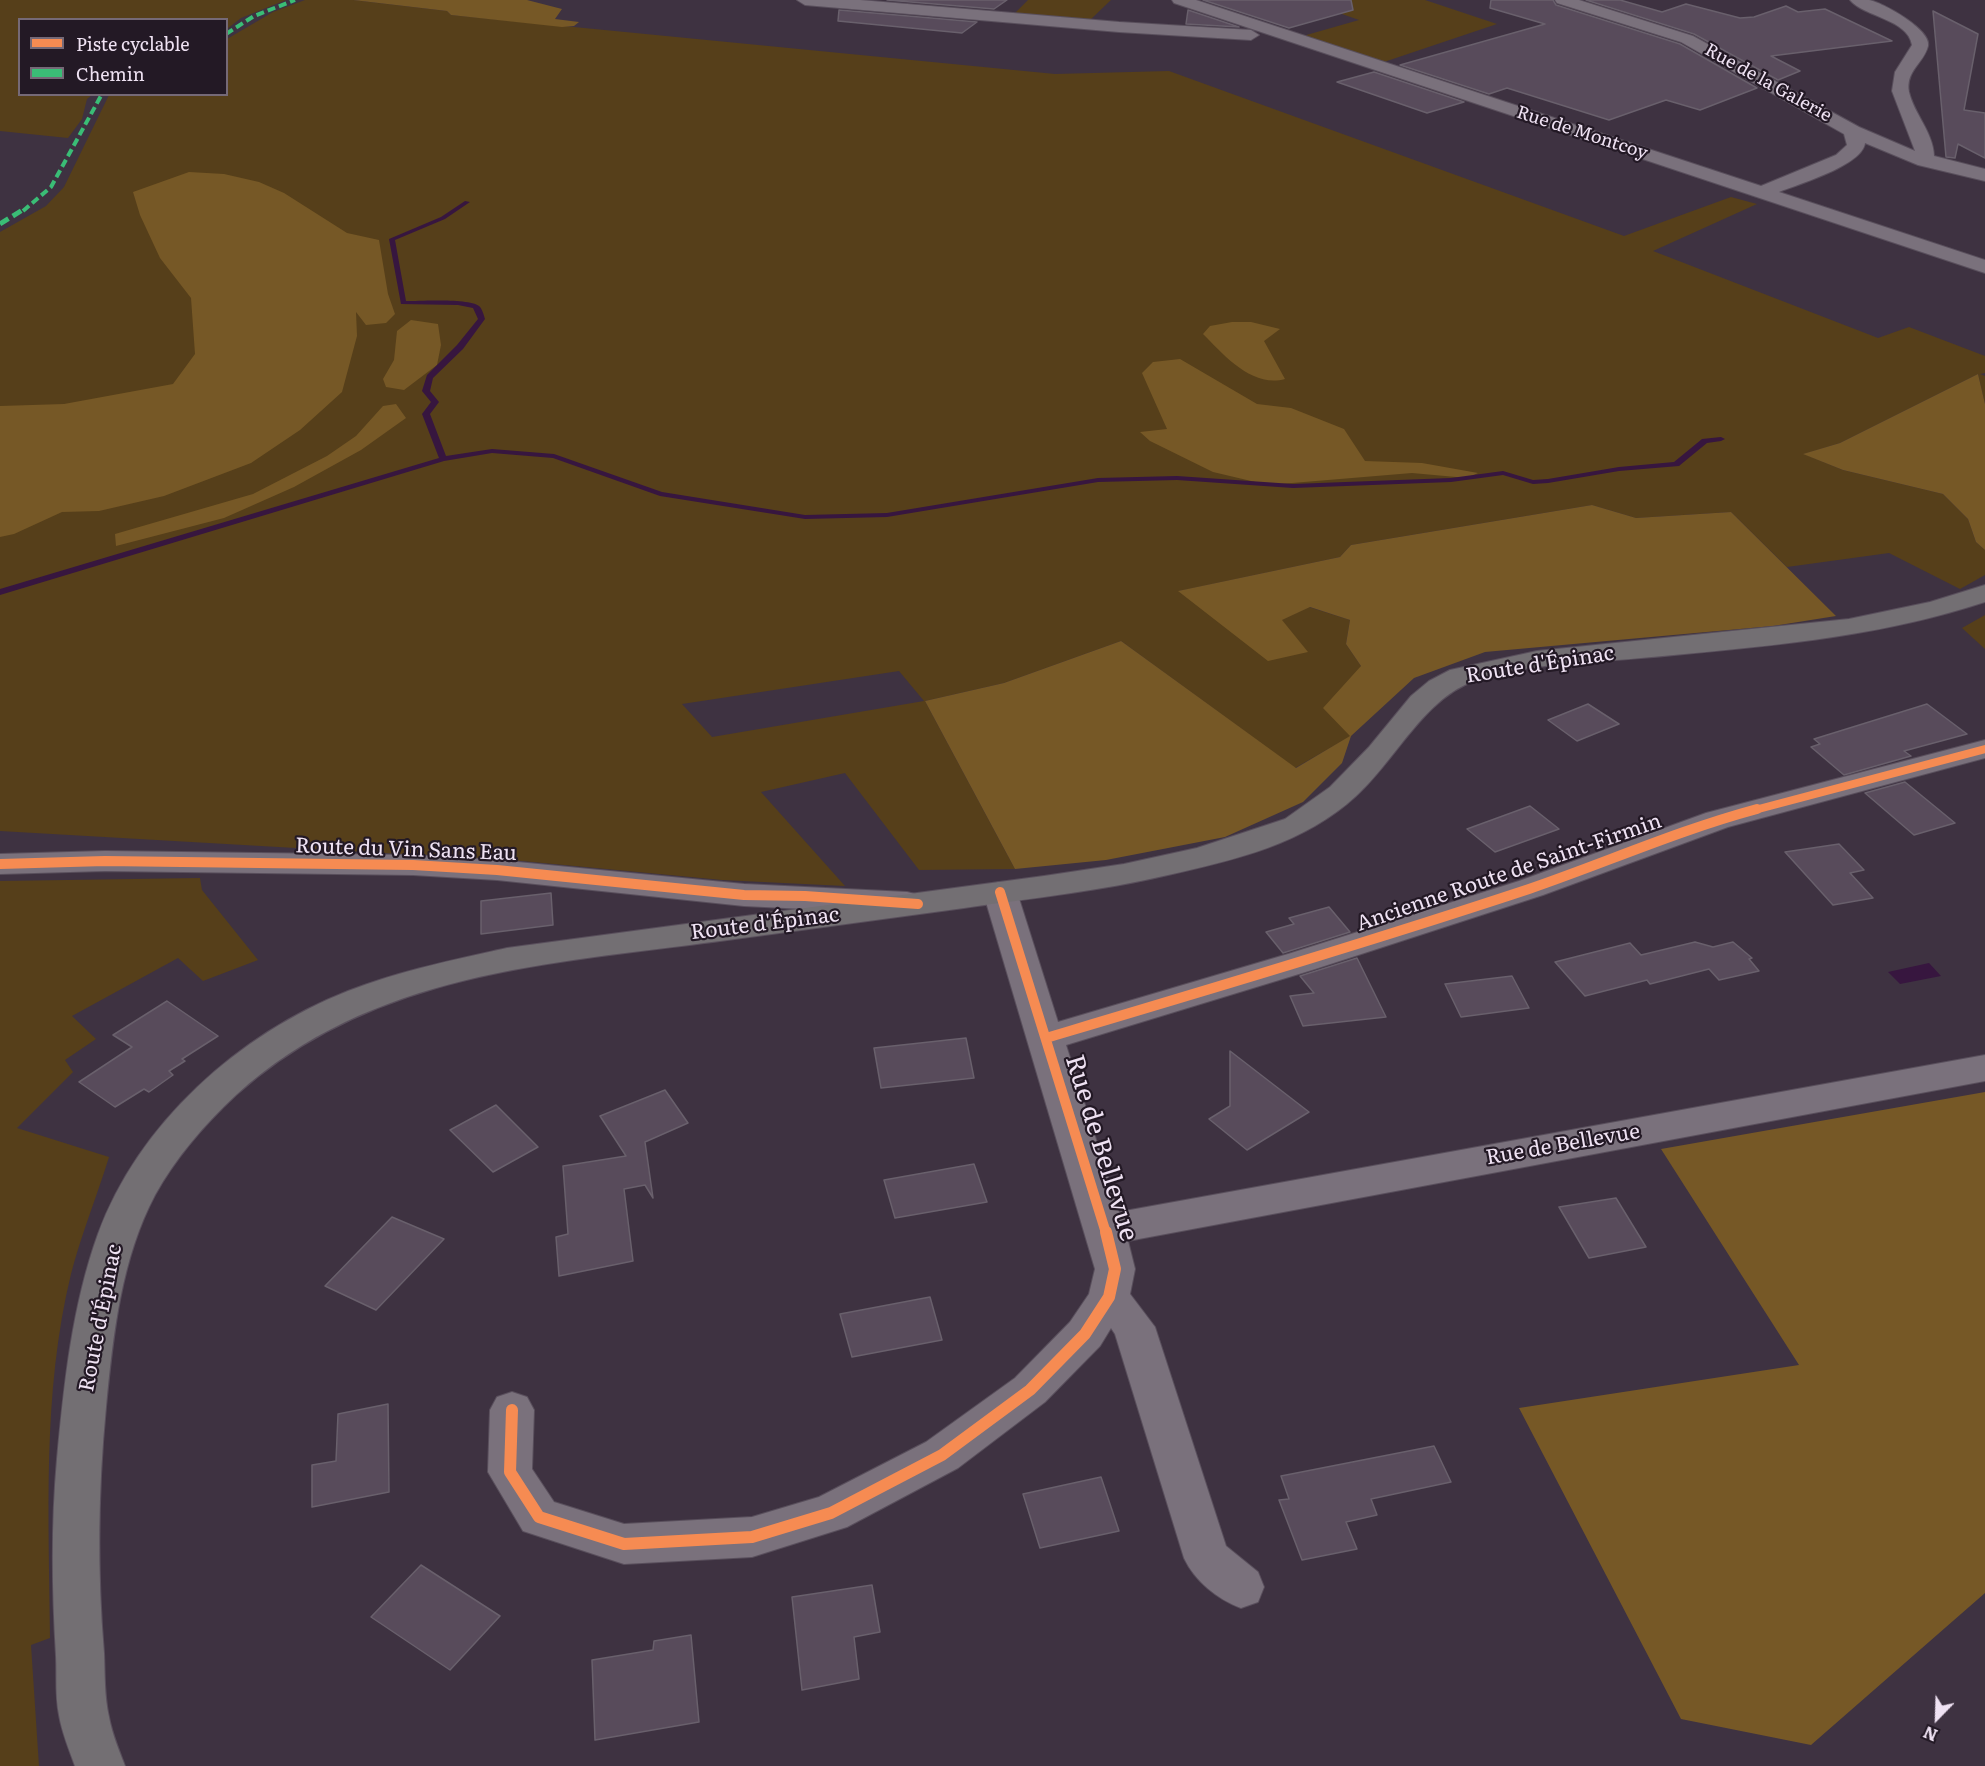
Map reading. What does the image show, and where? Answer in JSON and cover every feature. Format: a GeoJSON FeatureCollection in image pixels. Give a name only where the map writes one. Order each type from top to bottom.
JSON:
{"type":"FeatureCollection","features":[{"type":"Feature","properties":{"kind":"main road","name":"Route d'Épinac"},"geometry":{"type":"LineString","coordinates":[[100,1766],[84,1720],[77,1622],[75,1495],[87,1375],[106,1276],[119,1232],[134,1196],[171,1139],[219,1087],[270,1048],[338,1009],[421,979],[507,958],[1000,892],[1187,861],[1237,848],[1286,830],[1324,808],[1341,793],[1433,691],[1458,677],[1501,667],[1566,657],[1863,627],[1924,612],[1985,593]]}},
{"type":"Feature","properties":{"kind":"street"},"geometry":{"type":"LineString","coordinates":[[805,0],[1119,27],[1238,35],[1282,34]]}},
{"type":"Feature","properties":{"kind":"street","name":"Rue de Montcoy"},"geometry":{"type":"LineString","coordinates":[[1179,0],[1985,267]]}},
{"type":"Feature","properties":{"kind":"street","name":"Rue de la Galerie"},"geometry":{"type":"LineString","coordinates":[[1563,0],[1687,39],[1853,131],[1856,146],[1843,159],[1761,192]]}},
{"type":"Feature","properties":{"kind":"street"},"geometry":{"type":"LineString","coordinates":[[1858,0],[1906,25],[1919,38],[1920,45],[1900,82],[1901,92],[1922,137],[1926,152],[1925,161]]}},
{"type":"Feature","properties":{"kind":"street"},"geometry":{"type":"LineString","coordinates":[[1853,131],[1925,161],[1985,175]]}},
{"type":"Feature","properties":{"kind":"street","name":"Ancienne Route de Saint-Firmin"},"geometry":{"type":"LineString","coordinates":[[1046,1038],[1300,962],[1531,888],[1717,820],[1985,749]]}},
{"type":"Feature","properties":{"kind":"street","name":"Route du Vin Sans Eau"},"geometry":{"type":"LineString","coordinates":[[0,864],[105,861],[412,865],[497,870],[744,895],[805,896],[918,904]]}},
{"type":"Feature","properties":{"kind":"street","name":"Rue de Bellevue"},"geometry":{"type":"LineString","coordinates":[[512,1410],[510,1472],[539,1516],[624,1544],[752,1537],[831,1513],[942,1455],[1030,1390],[1085,1334],[1109,1297],[1115,1269],[1105,1230],[1000,892]]}},
{"type":"Feature","properties":{"kind":"street","name":"Rue de Bellevue"},"geometry":{"type":"LineString","coordinates":[[1105,1230],[1985,1068]]}},
{"type":"Feature","properties":{"kind":"street"},"geometry":{"type":"LineString","coordinates":[[1109,1297],[1134,1327],[1207,1557],[1241,1587]]}},
{"type":"Feature","properties":{"kind":"shaded area"},"geometry":{"type":"Polygon","coordinates":[[[0,0],[286,0],[241,18],[228,28],[228,18],[18,18],[18,96],[91,96],[87,99],[82,119],[68,138],[0,131],[0,0]]]}},
{"type":"Feature","properties":{"kind":"shaded area"},"geometry":{"type":"Polygon","coordinates":[[[305,0],[353,0],[447,11],[451,15],[1055,74],[1169,71],[1624,236],[1731,197],[1757,204],[1653,251],[1878,338],[1909,327],[1985,356],[1985,373],[1980,374],[1985,376],[1985,404],[1978,374],[1840,443],[1804,454],[1843,470],[1943,494],[1968,519],[1976,542],[1985,550],[1985,575],[1960,589],[1889,553],[1787,567],[1731,512],[1636,518],[1592,505],[1351,545],[1340,557],[1179,591],[1212,616],[1307,652],[1281,620],[1309,607],[1350,620],[1346,644],[1361,666],[1351,736],[1295,768],[1121,641],[1004,683],[925,701],[1015,869],[919,870],[845,773],[761,792],[845,886],[722,880],[522,861],[0,831],[0,232],[46,206],[64,187],[109,96],[228,96],[228,38],[273,12],[305,0]],[[899,671],[682,704],[712,737],[924,701],[899,671]]]}},
{"type":"Feature","properties":{"kind":"shaded area"},"geometry":{"type":"Polygon","coordinates":[[[353,0],[527,0],[562,9],[555,19],[579,22],[574,26],[562,27],[451,15],[447,11],[353,0]]]}},
{"type":"Feature","properties":{"kind":"shaded area"},"geometry":{"type":"Polygon","coordinates":[[[1028,0],[1111,0],[1089,21],[1013,15],[1028,0]]]}},
{"type":"Feature","properties":{"kind":"shaded area"},"geometry":{"type":"Polygon","coordinates":[[[1425,0],[1497,24],[1384,62],[1303,36],[1359,20],[1305,1],[1425,0]]]}},
{"type":"Feature","properties":{"kind":"shaded area"},"geometry":{"type":"Polygon","coordinates":[[[189,172],[224,174],[259,182],[284,193],[347,233],[379,240],[388,294],[395,314],[386,323],[366,325],[356,312],[357,336],[342,392],[300,430],[251,463],[164,496],[99,511],[62,512],[14,534],[0,537],[0,406],[64,404],[173,384],[195,354],[191,298],[160,258],[140,215],[133,192],[189,172]]]}},
{"type":"Feature","properties":{"kind":"shaded area"},"geometry":{"type":"Polygon","coordinates":[[[411,320],[438,324],[441,345],[437,365],[404,390],[386,387],[383,379],[394,360],[397,331],[411,320]]]}},
{"type":"Feature","properties":{"kind":"shaded area"},"geometry":{"type":"Polygon","coordinates":[[[1232,322],[1251,322],[1280,329],[1264,341],[1285,379],[1273,381],[1250,374],[1229,360],[1203,334],[1210,326],[1232,322]]]}},
{"type":"Feature","properties":{"kind":"shaded area"},"geometry":{"type":"Polygon","coordinates":[[[1180,359],[1257,404],[1291,408],[1344,429],[1365,461],[1422,463],[1478,473],[1467,478],[1412,473],[1268,485],[1213,472],[1150,441],[1140,432],[1167,429],[1142,373],[1153,362],[1180,359]]]}},
{"type":"Feature","properties":{"kind":"shaded area"},"geometry":{"type":"Polygon","coordinates":[[[1978,374],[1985,404],[1985,550],[1976,542],[1968,519],[1943,494],[1843,470],[1803,454],[1840,443],[1978,374]]]}},
{"type":"Feature","properties":{"kind":"shaded area"},"geometry":{"type":"Polygon","coordinates":[[[396,404],[406,418],[361,450],[294,487],[224,518],[116,546],[115,534],[253,494],[327,456],[356,436],[383,406],[396,404]]]}},
{"type":"Feature","properties":{"kind":"shaded area"},"geometry":{"type":"Polygon","coordinates":[[[1592,505],[1636,518],[1731,512],[1836,616],[1773,626],[1485,652],[1414,678],[1351,736],[1342,763],[1303,802],[1225,837],[1106,860],[1015,869],[925,701],[1004,683],[1121,641],[1296,768],[1350,736],[1323,708],[1361,666],[1346,644],[1350,620],[1310,607],[1282,620],[1308,652],[1268,661],[1178,591],[1340,557],[1351,545],[1592,505]]]}},
{"type":"Feature","properties":{"kind":"shaded area"},"geometry":{"type":"Polygon","coordinates":[[[1985,615],[1985,649],[1962,628],[1985,615]]]}},
{"type":"Feature","properties":{"kind":"shaded area"},"geometry":{"type":"Polygon","coordinates":[[[200,878],[202,890],[258,960],[203,981],[178,958],[72,1016],[96,1039],[65,1060],[73,1072],[17,1128],[109,1157],[71,1274],[55,1364],[49,1455],[50,1638],[31,1645],[39,1766],[0,1766],[0,881],[200,878]]]}},
{"type":"Feature","properties":{"kind":"shaded area"},"geometry":{"type":"Polygon","coordinates":[[[1929,963],[1941,976],[1900,984],[1888,972],[1929,963]]]}},
{"type":"Feature","properties":{"kind":"shaded area"},"geometry":{"type":"Polygon","coordinates":[[[1985,1092],[1985,1593],[1811,1745],[1681,1719],[1519,1408],[1799,1365],[1661,1149],[1985,1092]]]}},
{"type":"Feature","properties":{"kind":"building"},"geometry":{"type":"Polygon","coordinates":[[[887,0],[1007,0],[994,9],[887,0]]]}},
{"type":"Feature","properties":{"kind":"building"},"geometry":{"type":"Polygon","coordinates":[[[1203,0],[1351,0],[1353,10],[1289,28],[1203,0]]]}},
{"type":"Feature","properties":{"kind":"building"},"geometry":{"type":"Polygon","coordinates":[[[1491,0],[1553,0],[1556,5],[1680,44],[1757,88],[1700,110],[1666,100],[1609,120],[1507,88],[1489,94],[1400,65],[1545,24],[1490,8],[1491,0]]]}},
{"type":"Feature","properties":{"kind":"building"},"geometry":{"type":"Polygon","coordinates":[[[1586,0],[1620,0],[1662,12],[1686,4],[1740,18],[1754,17],[1786,6],[1798,12],[1825,9],[1892,41],[1771,56],[1800,71],[1778,80],[1694,34],[1586,0]]]}},
{"type":"Feature","properties":{"kind":"building"},"geometry":{"type":"Polygon","coordinates":[[[839,10],[977,22],[962,33],[838,21],[839,10]]]}},
{"type":"Feature","properties":{"kind":"building"},"geometry":{"type":"Polygon","coordinates":[[[1188,10],[1239,27],[1186,24],[1188,10]]]}},
{"type":"Feature","properties":{"kind":"building"},"geometry":{"type":"Polygon","coordinates":[[[1933,11],[1978,34],[1964,110],[1985,113],[1985,158],[1958,144],[1955,158],[1946,157],[1933,11]]]}},
{"type":"Feature","properties":{"kind":"building"},"geometry":{"type":"Polygon","coordinates":[[[1374,72],[1464,102],[1427,113],[1337,82],[1374,72]]]}},
{"type":"Feature","properties":{"kind":"building"},"geometry":{"type":"Polygon","coordinates":[[[1588,704],[1619,724],[1577,741],[1548,720],[1588,704]]]}},
{"type":"Feature","properties":{"kind":"building"},"geometry":{"type":"Polygon","coordinates":[[[1927,704],[1967,734],[1904,751],[1911,756],[1844,775],[1811,747],[1820,744],[1814,739],[1927,704]]]}},
{"type":"Feature","properties":{"kind":"building"},"geometry":{"type":"Polygon","coordinates":[[[1905,782],[1955,823],[1914,835],[1865,793],[1905,782]]]}},
{"type":"Feature","properties":{"kind":"building"},"geometry":{"type":"Polygon","coordinates":[[[1530,806],[1559,829],[1495,852],[1467,829],[1530,806]]]}},
{"type":"Feature","properties":{"kind":"building"},"geometry":{"type":"Polygon","coordinates":[[[1839,844],[1864,870],[1850,873],[1873,898],[1833,905],[1785,852],[1839,844]]]}},
{"type":"Feature","properties":{"kind":"building"},"geometry":{"type":"Polygon","coordinates":[[[551,893],[553,925],[481,934],[481,901],[551,893]]]}},
{"type":"Feature","properties":{"kind":"building"},"geometry":{"type":"Polygon","coordinates":[[[1329,907],[1350,932],[1283,953],[1266,932],[1294,924],[1289,918],[1329,907]]]}},
{"type":"Feature","properties":{"kind":"building"},"geometry":{"type":"Polygon","coordinates":[[[1695,942],[1713,947],[1733,942],[1752,958],[1749,959],[1759,971],[1719,980],[1709,969],[1650,984],[1647,980],[1585,996],[1555,962],[1630,943],[1641,955],[1695,942]]]}},
{"type":"Feature","properties":{"kind":"building"},"geometry":{"type":"Polygon","coordinates":[[[1357,958],[1386,1017],[1303,1026],[1290,996],[1314,993],[1300,976],[1357,958]]]}},
{"type":"Feature","properties":{"kind":"building"},"geometry":{"type":"Polygon","coordinates":[[[1512,976],[1529,1008],[1461,1017],[1445,984],[1512,976]]]}},
{"type":"Feature","properties":{"kind":"building"},"geometry":{"type":"Polygon","coordinates":[[[167,1001],[218,1036],[182,1059],[185,1061],[169,1071],[173,1075],[149,1092],[144,1089],[115,1107],[79,1082],[132,1047],[113,1035],[167,1001]]]}},
{"type":"Feature","properties":{"kind":"building"},"geometry":{"type":"Polygon","coordinates":[[[966,1038],[974,1078],[881,1088],[874,1048],[966,1038]]]}},
{"type":"Feature","properties":{"kind":"building"},"geometry":{"type":"Polygon","coordinates":[[[1230,1051],[1309,1112],[1247,1150],[1209,1119],[1230,1106],[1230,1051]]]}},
{"type":"Feature","properties":{"kind":"building"},"geometry":{"type":"Polygon","coordinates":[[[665,1090],[688,1123],[645,1142],[653,1198],[645,1185],[624,1189],[633,1261],[559,1276],[556,1237],[568,1234],[563,1166],[626,1156],[600,1116],[665,1090]]]}},
{"type":"Feature","properties":{"kind":"building"},"geometry":{"type":"Polygon","coordinates":[[[496,1105],[538,1147],[493,1172],[450,1130],[496,1105]]]}},
{"type":"Feature","properties":{"kind":"building"},"geometry":{"type":"Polygon","coordinates":[[[974,1164],[987,1202],[895,1218],[884,1180],[974,1164]]]}},
{"type":"Feature","properties":{"kind":"building"},"geometry":{"type":"Polygon","coordinates":[[[1616,1198],[1646,1247],[1589,1258],[1559,1207],[1616,1198]]]}},
{"type":"Feature","properties":{"kind":"building"},"geometry":{"type":"Polygon","coordinates":[[[392,1217],[444,1239],[376,1310],[325,1286],[392,1217]]]}},
{"type":"Feature","properties":{"kind":"building"},"geometry":{"type":"Polygon","coordinates":[[[930,1297],[942,1340],[852,1357],[840,1314],[930,1297]]]}},
{"type":"Feature","properties":{"kind":"building"},"geometry":{"type":"Polygon","coordinates":[[[388,1404],[389,1492],[312,1507],[312,1465],[336,1461],[338,1414],[388,1404]]]}},
{"type":"Feature","properties":{"kind":"building"},"geometry":{"type":"Polygon","coordinates":[[[1434,1446],[1451,1482],[1371,1499],[1377,1515],[1346,1522],[1357,1549],[1302,1560],[1279,1500],[1289,1499],[1281,1476],[1434,1446]]]}},
{"type":"Feature","properties":{"kind":"building"},"geometry":{"type":"Polygon","coordinates":[[[1101,1477],[1119,1531],[1040,1548],[1023,1494],[1101,1477]]]}},
{"type":"Feature","properties":{"kind":"building"},"geometry":{"type":"Polygon","coordinates":[[[421,1565],[500,1616],[450,1670],[371,1617],[421,1565]]]}},
{"type":"Feature","properties":{"kind":"building"},"geometry":{"type":"Polygon","coordinates":[[[872,1585],[880,1632],[854,1637],[859,1679],[802,1690],[792,1597],[872,1585]]]}},
{"type":"Feature","properties":{"kind":"building"},"geometry":{"type":"Polygon","coordinates":[[[691,1635],[699,1722],[595,1740],[592,1660],[653,1650],[654,1641],[691,1635]]]}},
{"type":"Feature","properties":{"kind":"waterway"},"geometry":{"type":"LineString","coordinates":[[443,459],[426,414],[435,402],[426,391],[430,377],[460,347],[482,319],[476,307],[458,303],[403,303],[392,239],[443,218],[467,202]]}},
{"type":"Feature","properties":{"kind":"waterway"},"geometry":{"type":"LineString","coordinates":[[443,459],[492,451],[554,456],[660,494],[805,517],[887,515],[1098,480],[1177,478],[1293,486],[1451,480],[1503,473],[1533,482],[1548,481],[1619,469],[1676,464],[1705,441],[1721,439]]}},
{"type":"Feature","properties":{"kind":"waterway"},"geometry":{"type":"LineString","coordinates":[[0,592],[443,459]]}},
{"type":"Feature","properties":{"kind":"marked path"},"geometry":{"type":"LineString","coordinates":[[228,33],[254,16],[295,0]]}},
{"type":"Feature","properties":{"kind":"marked path"},"geometry":{"type":"LineString","coordinates":[[0,224],[19,214],[51,187],[101,96]]}},
{"type":"Feature","properties":{"kind":"cycle path"},"geometry":{"type":"LineString","coordinates":[[1046,1038],[1300,962],[1531,888],[1717,820],[1985,749]]}},
{"type":"Feature","properties":{"kind":"cycle path"},"geometry":{"type":"LineString","coordinates":[[0,864],[105,861],[413,865],[497,870],[744,895],[805,896],[918,904]]}},
{"type":"Feature","properties":{"kind":"cycle path"},"geometry":{"type":"LineString","coordinates":[[512,1410],[510,1472],[539,1517],[624,1544],[752,1537],[831,1513],[942,1455],[1030,1390],[1085,1334],[1109,1297],[1115,1269],[1105,1230],[1000,892]]}}]}
